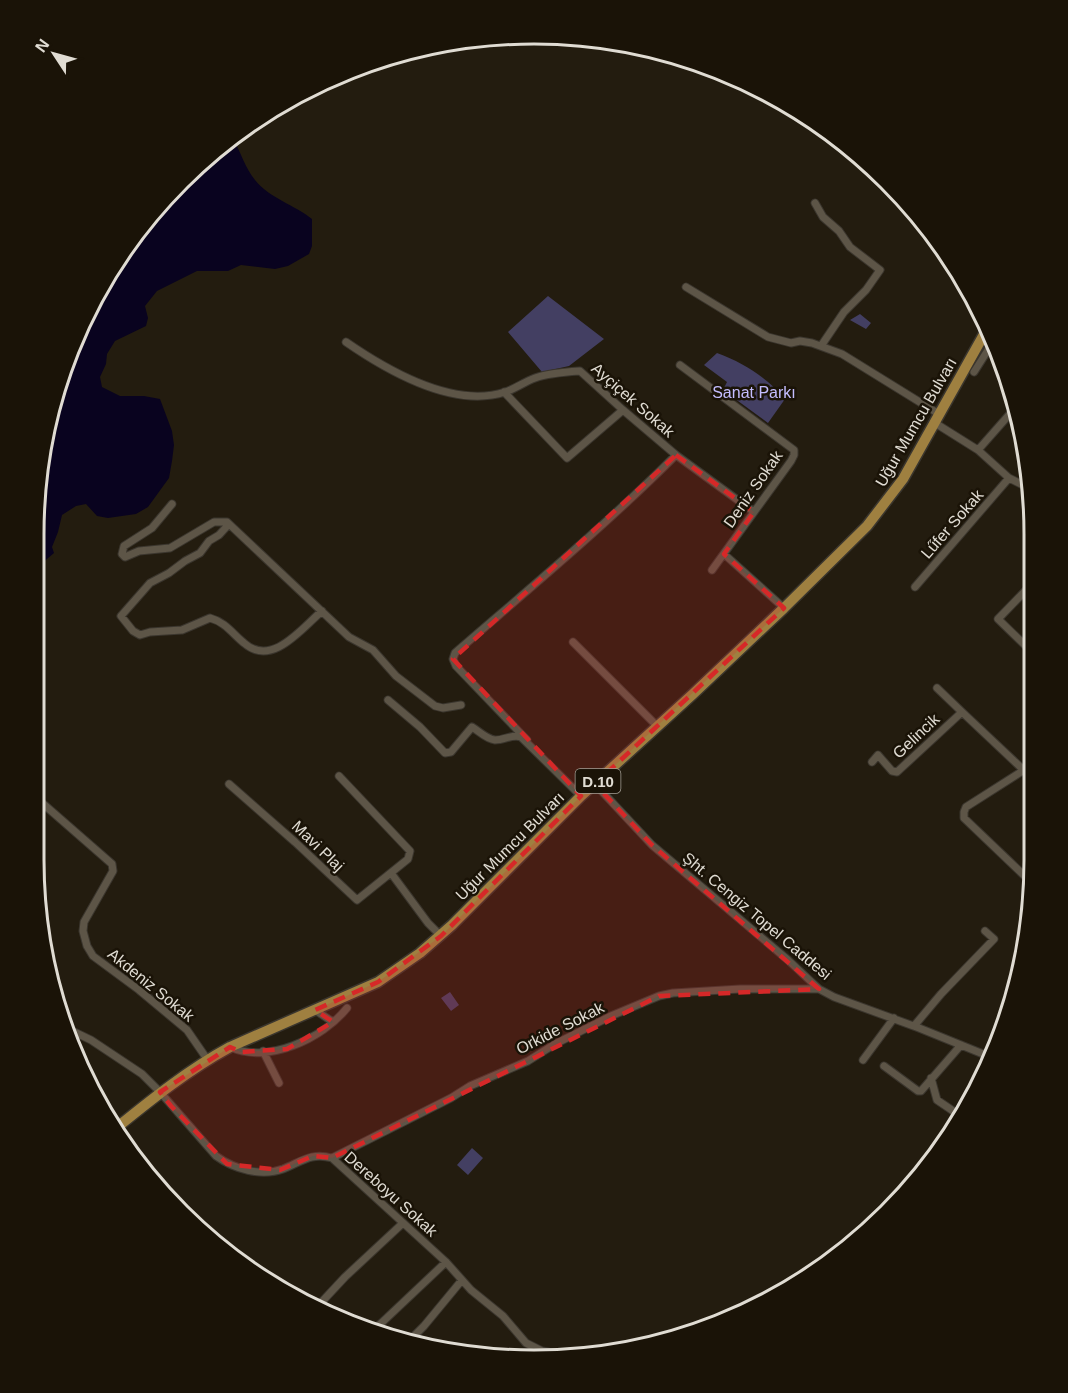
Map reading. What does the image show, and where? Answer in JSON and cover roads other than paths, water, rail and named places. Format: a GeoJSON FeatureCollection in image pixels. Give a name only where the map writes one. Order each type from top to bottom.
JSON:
{"type":"FeatureCollection","features":[{"type":"Feature","properties":{"kind":"main road","name":"Uğur Mumcu Bulvarı"},"geometry":{"type":"LineString","coordinates":[[121,1124],[160,1092],[207,1059],[378,982],[441,936],[581,796],[658,727],[867,526],[903,479],[983,337]]}},
{"type":"Feature","properties":{"kind":"street"},"geometry":{"type":"LineString","coordinates":[[815,203],[823,217],[839,231],[850,248],[880,270],[866,290],[844,312],[821,346]]}},
{"type":"Feature","properties":{"kind":"street"},"geometry":{"type":"LineString","coordinates":[[686,287],[768,337],[791,343],[800,341],[842,354],[937,419],[978,450],[1009,478],[1021,484]]}},
{"type":"Feature","properties":{"kind":"street","name":"Ayçiçek Sokak"},"geometry":{"type":"LineString","coordinates":[[346,342],[382,367],[436,389],[469,397],[504,392],[535,378],[580,371],[622,410],[676,454],[754,512]]}},
{"type":"Feature","properties":{"kind":"street"},"geometry":{"type":"LineString","coordinates":[[974,372],[988,349]]}},
{"type":"Feature","properties":{"kind":"street","name":"Deniz Sokak"},"geometry":{"type":"LineString","coordinates":[[680,365],[794,450],[791,461],[712,570]]}},
{"type":"Feature","properties":{"kind":"street"},"geometry":{"type":"LineString","coordinates":[[504,392],[567,458],[622,410]]}},
{"type":"Feature","properties":{"kind":"street"},"geometry":{"type":"LineString","coordinates":[[978,450],[1010,414]]}},
{"type":"Feature","properties":{"kind":"street"},"geometry":{"type":"LineString","coordinates":[[581,796],[456,666],[453,659],[455,653],[593,535],[676,454]]}},
{"type":"Feature","properties":{"kind":"street","name":"Lűfer Sokak"},"geometry":{"type":"LineString","coordinates":[[915,587],[1009,478]]}},
{"type":"Feature","properties":{"kind":"street"},"geometry":{"type":"LineString","coordinates":[[172,504],[152,528],[124,546],[122,554],[125,557],[139,551],[170,548],[214,522],[227,522],[349,637],[373,650],[396,676],[435,706],[443,708],[461,705]]}},
{"type":"Feature","properties":{"kind":"street"},"geometry":{"type":"LineString","coordinates":[[229,524],[219,535],[209,541],[200,553],[150,583],[144,589],[121,616],[133,631],[140,635],[182,630],[210,618],[219,621],[253,650],[267,651],[284,644],[322,611]]}},
{"type":"Feature","properties":{"kind":"street"},"geometry":{"type":"LineString","coordinates":[[724,554],[784,608]]}},
{"type":"Feature","properties":{"kind":"street"},"geometry":{"type":"LineString","coordinates":[[1024,592],[998,619],[1024,644]]}},
{"type":"Feature","properties":{"kind":"street"},"geometry":{"type":"LineString","coordinates":[[573,642],[658,727]]}},
{"type":"Feature","properties":{"kind":"street"},"geometry":{"type":"LineString","coordinates":[[937,688],[962,712]]}},
{"type":"Feature","properties":{"kind":"street"},"geometry":{"type":"LineString","coordinates":[[388,700],[420,727],[445,753],[451,752],[472,727],[491,739],[517,735],[527,741]]}},
{"type":"Feature","properties":{"kind":"street","name":"Gelincik"},"geometry":{"type":"LineString","coordinates":[[872,762],[878,756],[892,771],[897,772],[962,712],[1024,770]]}},
{"type":"Feature","properties":{"kind":"street"},"geometry":{"type":"LineString","coordinates":[[1024,770],[966,807],[964,812],[964,818],[1024,875]]}},
{"type":"Feature","properties":{"kind":"street"},"geometry":{"type":"LineString","coordinates":[[339,776],[409,849],[408,859],[391,873],[428,923],[441,936]]}},
{"type":"Feature","properties":{"kind":"street","name":"Mavi Plaj"},"geometry":{"type":"LineString","coordinates":[[229,784],[357,900],[391,873]]}},
{"type":"Feature","properties":{"kind":"street","name":"Şht. Cengiz Topel Caddesi"},"geometry":{"type":"LineString","coordinates":[[595,784],[652,845],[819,988],[834,997],[894,1018],[984,1054]]}},
{"type":"Feature","properties":{"kind":"street","name":"Akdeniz Sokak"},"geometry":{"type":"LineString","coordinates":[[44,805],[112,864],[113,871],[84,922],[83,931],[87,946],[93,956],[187,1030],[207,1059]]}},
{"type":"Feature","properties":{"kind":"street"},"geometry":{"type":"LineString","coordinates":[[914,1026],[994,939],[985,931]]}},
{"type":"Feature","properties":{"kind":"street","name":"Orkide Sokak"},"geometry":{"type":"LineString","coordinates":[[332,1158],[451,1098],[470,1086],[528,1061],[555,1044],[611,1016],[659,996],[740,989],[819,988]]}},
{"type":"Feature","properties":{"kind":"street"},"geometry":{"type":"LineString","coordinates":[[230,1047],[241,1052],[287,1049],[307,1040],[333,1022],[347,1008]]}},
{"type":"Feature","properties":{"kind":"street"},"geometry":{"type":"LineString","coordinates":[[315,1010],[333,1022]]}},
{"type":"Feature","properties":{"kind":"street"},"geometry":{"type":"LineString","coordinates":[[863,1060],[894,1018]]}},
{"type":"Feature","properties":{"kind":"street","name":"Dereboyu Sokak"},"geometry":{"type":"LineString","coordinates":[[76,1034],[91,1040],[142,1074],[216,1156],[227,1164],[239,1169],[280,1170],[313,1156],[332,1158],[503,1316],[526,1343],[539,1350]]}},
{"type":"Feature","properties":{"kind":"street"},"geometry":{"type":"LineString","coordinates":[[884,1066],[921,1091],[961,1045]]}},
{"type":"Feature","properties":{"kind":"street"},"geometry":{"type":"LineString","coordinates":[[263,1052],[279,1083]]}},
{"type":"Feature","properties":{"kind":"street"},"geometry":{"type":"LineString","coordinates":[[931,1078],[937,1100],[954,1112]]}},
{"type":"Feature","properties":{"kind":"street"},"geometry":{"type":"LineString","coordinates":[[322,1301],[403,1223]]}},
{"type":"Feature","properties":{"kind":"street"},"geometry":{"type":"LineString","coordinates":[[380,1324],[446,1262]]}},
{"type":"Feature","properties":{"kind":"street"},"geometry":{"type":"LineString","coordinates":[[415,1335],[462,1280]]}},
{"type":"Feature","properties":{"kind":"park label","name":"Sanat Parkı"},"geometry":{"type":"Point","coordinates":[754,392]}}]}
